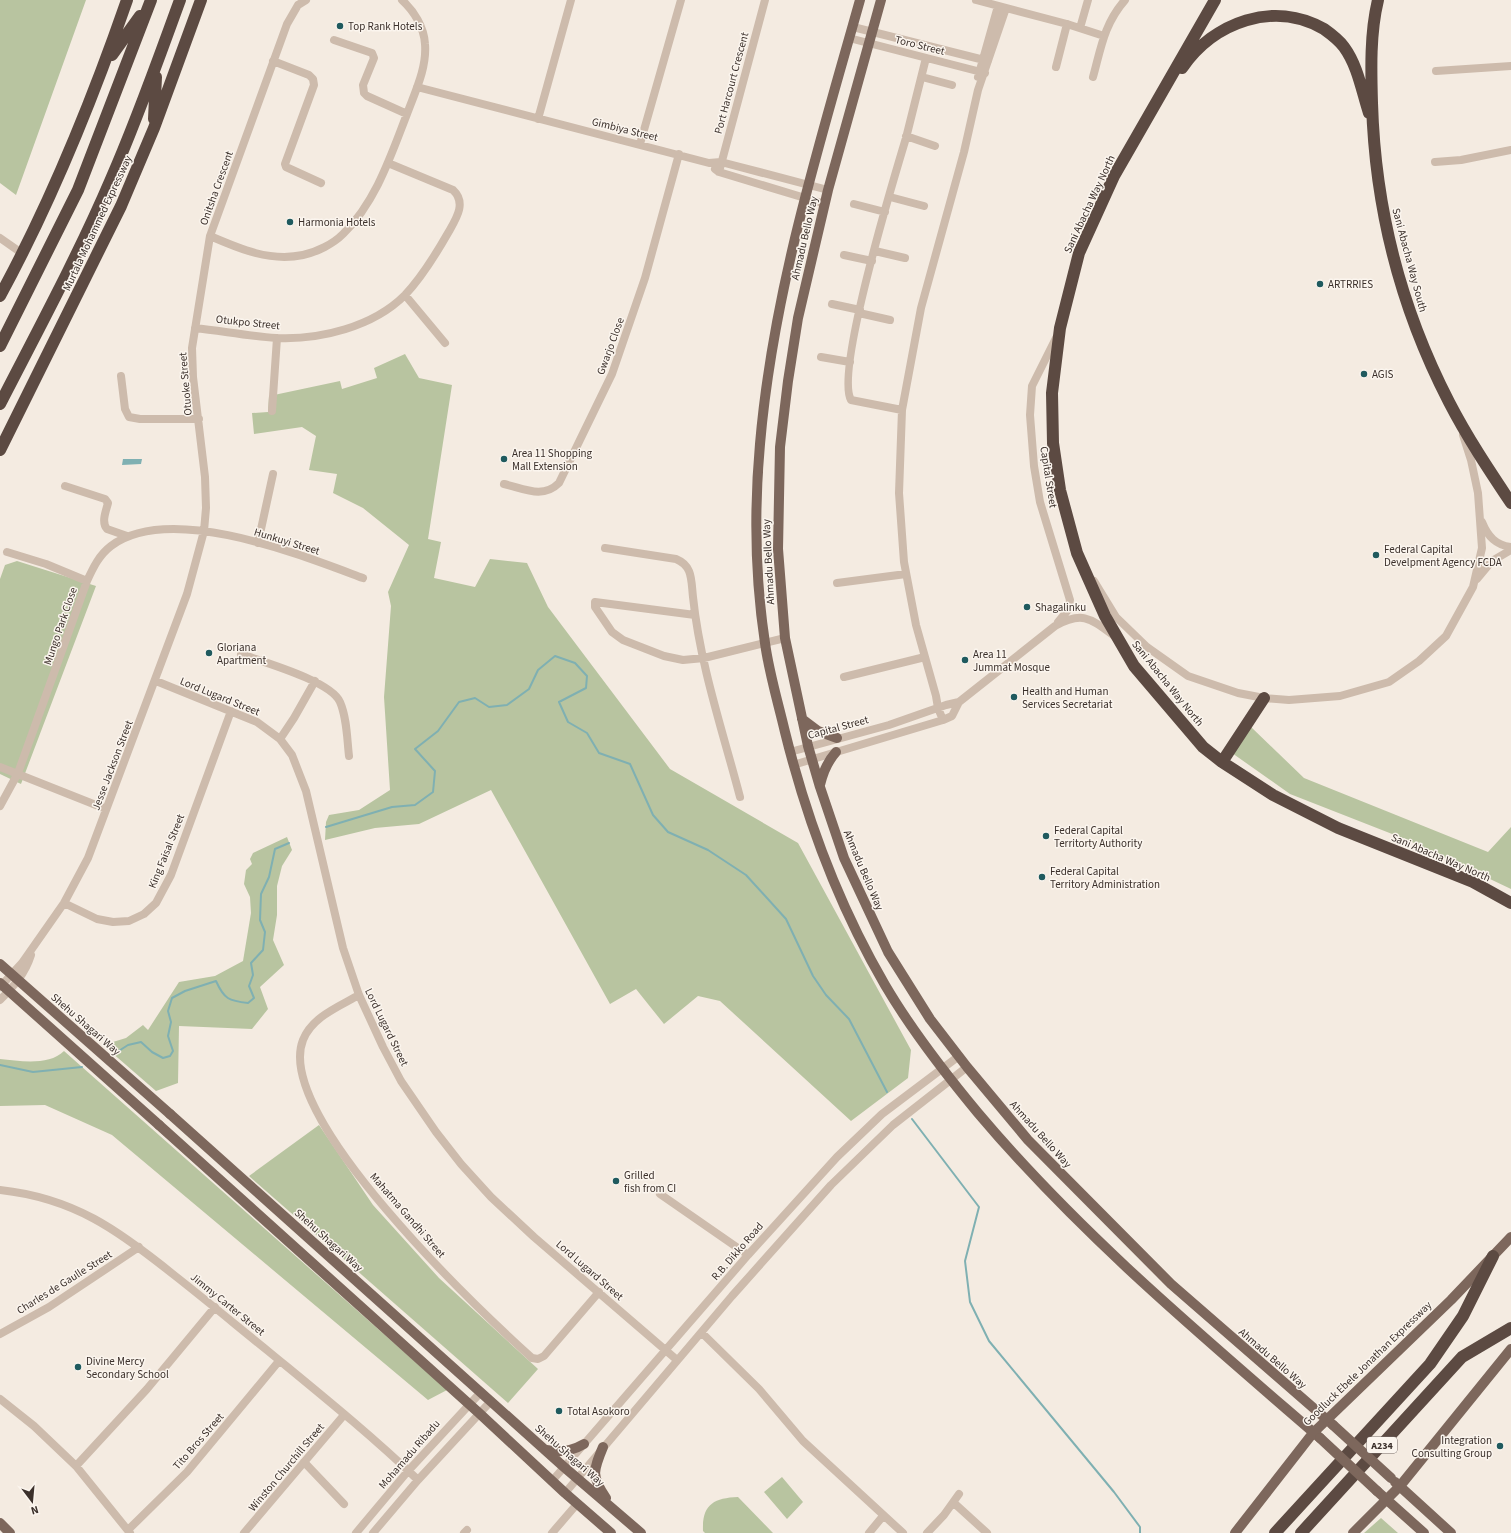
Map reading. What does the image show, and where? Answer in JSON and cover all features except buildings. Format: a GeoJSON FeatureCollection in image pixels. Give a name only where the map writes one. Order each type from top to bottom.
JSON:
{"type":"FeatureCollection","features":[{"type":"Feature","properties":{"kind":"highway"},"geometry":{"type":"LineString","coordinates":[[0,296],[23,254],[104,66],[127,0]]}},
{"type":"Feature","properties":{"kind":"highway"},"geometry":{"type":"LineString","coordinates":[[104,66],[151,0]]}},
{"type":"Feature","properties":{"kind":"highway"},"geometry":{"type":"LineString","coordinates":[[0,346],[78,190],[151,0]]}},
{"type":"Feature","properties":{"kind":"highway","name":"Murtala Mohammed Expressway"},"geometry":{"type":"LineString","coordinates":[[0,404],[80,248],[111,179],[156,68],[180,0]]}},
{"type":"Feature","properties":{"kind":"highway","name":"Murtala Mohammed Expressway"},"geometry":{"type":"LineString","coordinates":[[0,450],[94,264],[121,206],[154,128],[201,0]]}},
{"type":"Feature","properties":{"kind":"highway","name":"Sani Abacha Way North"},"geometry":{"type":"LineString","coordinates":[[1215,0],[1114,176],[1078,253],[1060,328],[1052,393],[1053,443],[1060,490],[1077,552],[1105,616],[1116,638],[1134,666],[1166,705],[1204,747],[1222,762],[1273,796],[1338,828],[1474,882],[1511,903]]}},
{"type":"Feature","properties":{"kind":"highway","name":"Sani Abacha Way South"},"geometry":{"type":"LineString","coordinates":[[1378,0],[1371,61],[1374,146],[1384,221],[1406,304],[1425,353],[1458,420],[1511,503]]}},
{"type":"Feature","properties":{"kind":"highway"},"geometry":{"type":"LineString","coordinates":[[1153,109],[1185,64],[1207,41],[1233,22],[1261,12],[1289,13],[1314,21],[1344,47],[1355,67],[1373,126]]}},
{"type":"Feature","properties":{"kind":"highway"},"geometry":{"type":"LineString","coordinates":[[154,128],[156,68]]}},
{"type":"Feature","properties":{"kind":"highway"},"geometry":{"type":"LineString","coordinates":[[1222,762],[1264,698]]}},
{"type":"Feature","properties":{"kind":"highway","name":"A234"},"geometry":{"type":"LineString","coordinates":[[1275,1533],[1430,1364],[1463,1316],[1493,1256]]}},
{"type":"Feature","properties":{"kind":"highway","name":"A234"},"geometry":{"type":"LineString","coordinates":[[1301,1533],[1462,1357],[1511,1328]]}},
{"type":"Feature","properties":{"kind":"main road","name":"Ahmadu Bello Way"},"geometry":{"type":"LineString","coordinates":[[860,0],[808,185],[778,316],[760,443],[756,551],[765,642],[793,765],[813,831],[848,916],[887,988],[942,1069],[1010,1151],[1109,1252],[1157,1297],[1424,1533]]}},
{"type":"Feature","properties":{"kind":"main road","name":"Ahmadu Bello Way"},"geometry":{"type":"LineString","coordinates":[[881,0],[828,190],[798,318],[780,447],[778,549],[785,638],[808,746],[844,858],[888,952],[930,1019],[967,1067],[1028,1140],[1171,1284],[1330,1422],[1451,1533]]}},
{"type":"Feature","properties":{"kind":"main road"},"geometry":{"type":"LineString","coordinates":[[802,719],[818,731],[837,738]]}},
{"type":"Feature","properties":{"kind":"main road"},"geometry":{"type":"LineString","coordinates":[[820,787],[824,769],[836,752]]}},
{"type":"Feature","properties":{"kind":"main road","name":"Shehu Shagari Way"},"geometry":{"type":"LineString","coordinates":[[0,964],[170,1114],[564,1467],[641,1533]]}},
{"type":"Feature","properties":{"kind":"main road"},"geometry":{"type":"LineString","coordinates":[[0,983],[479,1413],[577,1504],[612,1533]]}},
{"type":"Feature","properties":{"kind":"main road","name":"Goodluck Ebele Jonathan Expressway"},"geometry":{"type":"LineString","coordinates":[[1235,1533],[1316,1436],[1451,1300],[1511,1237]]}},
{"type":"Feature","properties":{"kind":"main road"},"geometry":{"type":"LineString","coordinates":[[1353,1533],[1400,1486],[1511,1349]]}},
{"type":"Feature","properties":{"kind":"main road"},"geometry":{"type":"LineString","coordinates":[[546,1450],[562,1452],[574,1450],[584,1444]]}},
{"type":"Feature","properties":{"kind":"main road"},"geometry":{"type":"LineString","coordinates":[[603,1447],[595,1463],[594,1476],[598,1487],[611,1507]]}},
{"type":"Feature","properties":{"kind":"main road"},"geometry":{"type":"LineString","coordinates":[[0,1523],[10,1533]]}},
{"type":"Feature","properties":{"kind":"street","name":"Onitsha Crescent"},"geometry":{"type":"LineString","coordinates":[[306,0],[298,5],[287,24],[210,236],[236,248],[262,255],[287,257],[304,254],[324,247],[343,234],[357,218],[375,189],[388,163],[417,87],[424,64],[424,34],[410,7],[402,0]]}},
{"type":"Feature","properties":{"kind":"street"},"geometry":{"type":"LineString","coordinates":[[538,119],[571,0]]}},
{"type":"Feature","properties":{"kind":"street"},"geometry":{"type":"LineString","coordinates":[[640,144],[681,0]]}},
{"type":"Feature","properties":{"kind":"street","name":"Port Harcourt Crescent"},"geometry":{"type":"LineString","coordinates":[[719,172],[765,0]]}},
{"type":"Feature","properties":{"kind":"street"},"geometry":{"type":"LineString","coordinates":[[976,0],[1067,24],[1104,36]]}},
{"type":"Feature","properties":{"kind":"street"},"geometry":{"type":"LineString","coordinates":[[1080,28],[1088,0]]}},
{"type":"Feature","properties":{"kind":"street"},"geometry":{"type":"LineString","coordinates":[[1093,77],[1104,36],[1111,17],[1125,0]]}},
{"type":"Feature","properties":{"kind":"street"},"geometry":{"type":"LineString","coordinates":[[944,720],[938,708],[906,574],[899,493],[902,410],[921,308],[964,152],[982,72],[1002,7]]}},
{"type":"Feature","properties":{"kind":"street"},"geometry":{"type":"LineString","coordinates":[[1056,67],[1067,24]]}},
{"type":"Feature","properties":{"kind":"street","name":"Toro Street"},"geometry":{"type":"LineString","coordinates":[[852,27],[985,61]]}},
{"type":"Feature","properties":{"kind":"street","name":"Toro Street"},"geometry":{"type":"LineString","coordinates":[[849,38],[982,72]]}},
{"type":"Feature","properties":{"kind":"street"},"geometry":{"type":"LineString","coordinates":[[334,40],[372,53],[374,58],[363,86],[364,93],[367,96],[407,114]]}},
{"type":"Feature","properties":{"kind":"street"},"geometry":{"type":"LineString","coordinates":[[902,410],[851,400],[848,373],[859,311],[926,58]]}},
{"type":"Feature","properties":{"kind":"street"},"geometry":{"type":"LineString","coordinates":[[272,62],[309,75],[313,79],[314,85],[285,164],[286,167],[321,183]]}},
{"type":"Feature","properties":{"kind":"street"},"geometry":{"type":"LineString","coordinates":[[1436,71],[1511,66]]}},
{"type":"Feature","properties":{"kind":"street"},"geometry":{"type":"LineString","coordinates":[[922,77],[952,85]]}},
{"type":"Feature","properties":{"kind":"street","name":"Gimbiya Street"},"geometry":{"type":"LineString","coordinates":[[417,87],[709,163],[721,162],[828,190]]}},
{"type":"Feature","properties":{"kind":"street"},"geometry":{"type":"LineString","coordinates":[[906,136],[935,146]]}},
{"type":"Feature","properties":{"kind":"street"},"geometry":{"type":"LineString","coordinates":[[1435,162],[1461,160],[1511,150]]}},
{"type":"Feature","properties":{"kind":"street","name":"Gwarjo Close"},"geometry":{"type":"LineString","coordinates":[[504,484],[542,492],[551,491],[559,483],[612,374],[645,278],[678,154]]}},
{"type":"Feature","properties":{"kind":"street","name":"Otukpo Street"},"geometry":{"type":"LineString","coordinates":[[195,328],[277,338],[323,335],[344,329],[369,319],[405,295],[433,258],[452,226],[461,205],[458,194],[449,187],[388,163]]}},
{"type":"Feature","properties":{"kind":"street"},"geometry":{"type":"LineString","coordinates":[[709,163],[719,172],[825,204]]}},
{"type":"Feature","properties":{"kind":"street"},"geometry":{"type":"LineString","coordinates":[[890,197],[924,206]]}},
{"type":"Feature","properties":{"kind":"street"},"geometry":{"type":"LineString","coordinates":[[854,204],[885,212]]}},
{"type":"Feature","properties":{"kind":"street","name":"Otuoke Street"},"geometry":{"type":"LineString","coordinates":[[204,531],[206,508],[205,477],[193,370],[192,348],[210,236]]}},
{"type":"Feature","properties":{"kind":"street"},"geometry":{"type":"LineString","coordinates":[[0,238],[23,254]]}},
{"type":"Feature","properties":{"kind":"street"},"geometry":{"type":"LineString","coordinates":[[875,251],[905,258]]}},
{"type":"Feature","properties":{"kind":"street"},"geometry":{"type":"LineString","coordinates":[[844,255],[872,261]]}},
{"type":"Feature","properties":{"kind":"street"},"geometry":{"type":"LineString","coordinates":[[405,295],[445,343]]}},
{"type":"Feature","properties":{"kind":"street"},"geometry":{"type":"LineString","coordinates":[[832,304],[890,320]]}},
{"type":"Feature","properties":{"kind":"street","name":"Capital Street"},"geometry":{"type":"LineString","coordinates":[[1055,626],[1068,610],[1070,600],[1040,502],[1034,466],[1030,415],[1032,386],[1060,328]]}},
{"type":"Feature","properties":{"kind":"street"},"geometry":{"type":"LineString","coordinates":[[272,411],[277,338]]}},
{"type":"Feature","properties":{"kind":"street"},"geometry":{"type":"LineString","coordinates":[[821,357],[850,362]]}},
{"type":"Feature","properties":{"kind":"street"},"geometry":{"type":"LineString","coordinates":[[121,376],[125,409],[129,417],[198,419]]}},
{"type":"Feature","properties":{"kind":"street"},"geometry":{"type":"LineString","coordinates":[[1458,420],[1472,460],[1482,548],[1473,587]]}},
{"type":"Feature","properties":{"kind":"street"},"geometry":{"type":"LineString","coordinates":[[258,543],[273,474]]}},
{"type":"Feature","properties":{"kind":"street"},"geometry":{"type":"LineString","coordinates":[[64,486],[105,499],[108,503],[104,526],[107,529],[127,536]]}},
{"type":"Feature","properties":{"kind":"street"},"geometry":{"type":"LineString","coordinates":[[1479,515],[1490,538],[1500,546],[1511,549]]}},
{"type":"Feature","properties":{"kind":"street","name":"Mungo Park Close"},"geometry":{"type":"LineString","coordinates":[[0,806],[18,773],[87,581],[100,556],[111,546],[127,536],[148,530],[173,528],[204,531]]}},
{"type":"Feature","properties":{"kind":"street","name":"Hunkuyi Street"},"geometry":{"type":"LineString","coordinates":[[204,531],[258,543],[303,556],[363,578]]}},
{"type":"Feature","properties":{"kind":"street","name":"Jesse Jackson Street"},"geometry":{"type":"LineString","coordinates":[[0,987],[22,963],[37,939],[64,903],[88,858],[156,682],[187,594],[204,531]]}},
{"type":"Feature","properties":{"kind":"street"},"geometry":{"type":"LineString","coordinates":[[605,548],[676,559],[684,562],[690,575],[695,615],[704,658],[740,797]]}},
{"type":"Feature","properties":{"kind":"street"},"geometry":{"type":"LineString","coordinates":[[1077,552],[1116,617],[1147,647],[1188,676],[1238,693],[1264,698],[1290,700],[1340,696],[1389,682],[1419,661],[1446,636],[1481,573],[1492,561],[1511,549]]}},
{"type":"Feature","properties":{"kind":"street"},"geometry":{"type":"LineString","coordinates":[[7,552],[46,564],[87,581]]}},
{"type":"Feature","properties":{"kind":"street"},"geometry":{"type":"LineString","coordinates":[[837,583],[906,574]]}},
{"type":"Feature","properties":{"kind":"street"},"geometry":{"type":"LineString","coordinates":[[695,615],[595,602],[595,607],[612,632],[623,640],[664,656],[683,660],[704,658],[785,638]]}},
{"type":"Feature","properties":{"kind":"street","name":"Capital Street"},"geometry":{"type":"LineString","coordinates":[[790,752],[889,725],[958,702],[1055,626],[1070,618],[1087,618],[1116,638]]}},
{"type":"Feature","properties":{"kind":"street"},"geometry":{"type":"LineString","coordinates":[[241,654],[315,681],[334,693],[342,708],[349,756]]}},
{"type":"Feature","properties":{"kind":"street"},"geometry":{"type":"LineString","coordinates":[[844,677],[925,657]]}},
{"type":"Feature","properties":{"kind":"street"},"geometry":{"type":"LineString","coordinates":[[280,739],[315,681]]}},
{"type":"Feature","properties":{"kind":"street","name":"Lord Lugard Street"},"geometry":{"type":"LineString","coordinates":[[156,682],[257,722],[280,739],[292,755],[306,791],[342,948],[358,995],[382,1047],[401,1081],[436,1132],[461,1164],[491,1197],[677,1360]]}},
{"type":"Feature","properties":{"kind":"street"},"geometry":{"type":"LineString","coordinates":[[936,696],[946,705],[952,716]]}},
{"type":"Feature","properties":{"kind":"street"},"geometry":{"type":"LineString","coordinates":[[793,765],[944,720],[952,716],[958,702]]}},
{"type":"Feature","properties":{"kind":"street","name":"King Faisal Street"},"geometry":{"type":"LineString","coordinates":[[64,903],[97,919],[113,922],[129,921],[144,914],[156,903],[171,875],[231,711]]}},
{"type":"Feature","properties":{"kind":"street"},"geometry":{"type":"LineString","coordinates":[[0,767],[106,809]]}},
{"type":"Feature","properties":{"kind":"street"},"geometry":{"type":"LineString","coordinates":[[0,1000],[14,986],[26,970],[37,939]]}},
{"type":"Feature","properties":{"kind":"street","name":"Mahatma Gandhi Street"},"geometry":{"type":"LineString","coordinates":[[358,995],[319,1019],[308,1030],[300,1052],[303,1082],[314,1106],[350,1164],[416,1245],[486,1316],[532,1358],[538,1359],[544,1356],[599,1292]]}},
{"type":"Feature","properties":{"kind":"street","name":"R.B. Dikko Road"},"geometry":{"type":"LineString","coordinates":[[552,1481],[748,1255],[832,1163],[882,1114],[959,1056]]}},
{"type":"Feature","properties":{"kind":"street"},"geometry":{"type":"LineString","coordinates":[[565,1493],[790,1229],[836,1180],[893,1125],[967,1067]]}},
{"type":"Feature","properties":{"kind":"street","name":"Jimmy Carter Street"},"geometry":{"type":"LineString","coordinates":[[0,1190],[48,1199],[76,1209],[118,1232],[215,1307],[344,1415],[418,1480]]}},
{"type":"Feature","properties":{"kind":"street"},"geometry":{"type":"LineString","coordinates":[[660,1194],[748,1255]]}},
{"type":"Feature","properties":{"kind":"street","name":"Charles de Gaulle Street"},"geometry":{"type":"LineString","coordinates":[[0,1334],[49,1307],[138,1247]]}},
{"type":"Feature","properties":{"kind":"street"},"geometry":{"type":"LineString","coordinates":[[76,1466],[147,1389],[215,1307]]}},
{"type":"Feature","properties":{"kind":"street"},"geometry":{"type":"LineString","coordinates":[[702,1333],[759,1389],[803,1441],[903,1533]]}},
{"type":"Feature","properties":{"kind":"street","name":"Tito Bros Street"},"geometry":{"type":"LineString","coordinates":[[129,1531],[187,1472],[279,1360]]}},
{"type":"Feature","properties":{"kind":"street","name":"Mohamadu Ribadu"},"geometry":{"type":"LineString","coordinates":[[356,1533],[408,1470],[481,1392]]}},
{"type":"Feature","properties":{"kind":"street"},"geometry":{"type":"LineString","coordinates":[[0,1399],[34,1426],[76,1466],[129,1531]]}},
{"type":"Feature","properties":{"kind":"street"},"geometry":{"type":"LineString","coordinates":[[373,1533],[418,1480],[491,1401]]}},
{"type":"Feature","properties":{"kind":"street","name":"Winston Churchill Street"},"geometry":{"type":"LineString","coordinates":[[244,1533],[344,1415]]}},
{"type":"Feature","properties":{"kind":"street"},"geometry":{"type":"LineString","coordinates":[[304,1462],[344,1504]]}},
{"type":"Feature","properties":{"kind":"street"},"geometry":{"type":"LineString","coordinates":[[927,1533],[954,1503],[960,1494]]}},
{"type":"Feature","properties":{"kind":"street"},"geometry":{"type":"LineString","coordinates":[[954,1503],[987,1533]]}},
{"type":"Feature","properties":{"kind":"street"},"geometry":{"type":"LineString","coordinates":[[552,1533],[577,1504]]}},
{"type":"Feature","properties":{"kind":"street"},"geometry":{"type":"LineString","coordinates":[[869,1533],[883,1516]]}},
{"type":"Feature","properties":{"kind":"green space"},"geometry":{"type":"Polygon","coordinates":[[[0,0],[86,0],[16,195],[0,183],[0,0]]]}},
{"type":"Feature","properties":{"kind":"green space"},"geometry":{"type":"Polygon","coordinates":[[[405,354],[419,378],[452,385],[428,539],[441,542],[434,578],[475,587],[490,559],[527,563],[548,607],[670,769],[798,843],[911,1050],[908,1078],[851,1121],[720,1001],[698,996],[664,1024],[636,989],[610,1004],[491,790],[419,824],[375,828],[325,840],[326,822],[329,815],[359,810],[390,790],[384,697],[391,606],[388,592],[409,545],[363,508],[333,493],[337,474],[309,470],[316,436],[302,427],[254,434],[252,413],[268,412],[269,396],[340,381],[342,389],[377,378],[374,368],[405,354]]]}},
{"type":"Feature","properties":{"kind":"green space"},"geometry":{"type":"Polygon","coordinates":[[[17,561],[96,586],[21,784],[0,774],[0,579],[5,565],[17,561]]]}},
{"type":"Feature","properties":{"kind":"green space"},"geometry":{"type":"Polygon","coordinates":[[[1251,727],[1304,778],[1488,852],[1511,827],[1511,889],[1410,841],[1290,794],[1232,753],[1251,727]]]}},
{"type":"Feature","properties":{"kind":"green space"},"geometry":{"type":"Polygon","coordinates":[[[287,837],[292,850],[282,866],[277,886],[277,915],[273,940],[284,965],[260,987],[268,1009],[252,1029],[179,1026],[178,1083],[156,1091],[103,1045],[126,1038],[143,1025],[148,1030],[179,982],[215,976],[243,961],[251,913],[250,897],[244,884],[246,870],[252,864],[250,859],[253,853],[287,837]]]}},
{"type":"Feature","properties":{"kind":"green space"},"geometry":{"type":"Polygon","coordinates":[[[64,1051],[447,1390],[428,1400],[112,1135],[45,1105],[0,1106],[0,1059],[42,1061],[58,1056],[64,1051]]]}},
{"type":"Feature","properties":{"kind":"green space"},"geometry":{"type":"Polygon","coordinates":[[[319,1125],[373,1205],[439,1278],[538,1369],[508,1403],[249,1176],[319,1125]]]}},
{"type":"Feature","properties":{"kind":"green space"},"geometry":{"type":"Polygon","coordinates":[[[782,1477],[803,1502],[787,1519],[764,1492],[782,1477]]]}},
{"type":"Feature","properties":{"kind":"green space"},"geometry":{"type":"Polygon","coordinates":[[[738,1497],[773,1533],[705,1533],[703,1531],[705,1515],[707,1509],[711,1505],[722,1499],[738,1497]]]}},
{"type":"Feature","properties":{"kind":"green space"},"geometry":{"type":"Polygon","coordinates":[[[1381,1518],[1398,1533],[1364,1533],[1381,1518]]]}},
{"type":"Feature","properties":{"kind":"water"},"geometry":{"type":"Polygon","coordinates":[[[123,459],[142,459],[141,464],[122,465],[123,459]]]}},
{"type":"Feature","properties":{"kind":"waterway"},"geometry":{"type":"LineString","coordinates":[[326,827],[392,807],[415,805],[433,792],[435,771],[415,749],[438,731],[459,702],[475,698],[489,707],[507,705],[529,689],[538,670],[555,656],[575,663],[587,676],[586,688],[559,702],[568,722],[587,733],[599,753],[630,764],[653,815],[668,832],[708,850],[746,875],[786,919],[813,976],[826,995],[849,1019],[887,1092]]}},
{"type":"Feature","properties":{"kind":"waterway"},"geometry":{"type":"LineString","coordinates":[[114,1054],[128,1045],[141,1042],[152,1052],[163,1058],[170,1056],[173,1051],[168,1036],[171,1022],[168,1011],[172,998],[185,991],[216,981],[222,992],[232,1000],[248,1003],[254,998],[249,986],[253,975],[251,963],[263,950],[265,932],[260,920],[261,894],[269,877],[275,849],[289,843]]}},
{"type":"Feature","properties":{"kind":"waterway"},"geometry":{"type":"LineString","coordinates":[[0,1065],[33,1072],[82,1067]]}},
{"type":"Feature","properties":{"kind":"waterway"},"geometry":{"type":"LineString","coordinates":[[912,1119],[979,1207],[965,1261],[970,1302],[989,1341],[1114,1492],[1140,1527],[1140,1533]]}},
{"type":"Feature","properties":{"kind":"place","name":"Top Rank Hotels"},"geometry":{"type":"Point","coordinates":[340,26]}},
{"type":"Feature","properties":{"kind":"place","name":"Harmonia Hotels"},"geometry":{"type":"Point","coordinates":[290,222]}},
{"type":"Feature","properties":{"kind":"place","name":"ARTRRIES"},"geometry":{"type":"Point","coordinates":[1320,284]}},
{"type":"Feature","properties":{"kind":"place","name":"AGIS"},"geometry":{"type":"Point","coordinates":[1364,374]}},
{"type":"Feature","properties":{"kind":"place","name":"Area 11 Shopping Mall Extension"},"geometry":{"type":"Point","coordinates":[504,459]}},
{"type":"Feature","properties":{"kind":"place","name":"Federal Capital Develpment Agency FCDA"},"geometry":{"type":"Point","coordinates":[1376,555]}},
{"type":"Feature","properties":{"kind":"place","name":"Shagalinku"},"geometry":{"type":"Point","coordinates":[1027,607]}},
{"type":"Feature","properties":{"kind":"place","name":"Gloriana Apartment"},"geometry":{"type":"Point","coordinates":[209,653]}},
{"type":"Feature","properties":{"kind":"place","name":"Area 11 Jummat Mosque"},"geometry":{"type":"Point","coordinates":[965,660]}},
{"type":"Feature","properties":{"kind":"place","name":"Health and Human Services Secretariat"},"geometry":{"type":"Point","coordinates":[1014,697]}},
{"type":"Feature","properties":{"kind":"place","name":"Federal Capital Territorty Authority"},"geometry":{"type":"Point","coordinates":[1046,836]}},
{"type":"Feature","properties":{"kind":"place","name":"Federal Capital Territory Administration"},"geometry":{"type":"Point","coordinates":[1042,877]}},
{"type":"Feature","properties":{"kind":"place","name":"Grilled fish from CI"},"geometry":{"type":"Point","coordinates":[616,1181]}},
{"type":"Feature","properties":{"kind":"place","name":"Divine Mercy Secondary School"},"geometry":{"type":"Point","coordinates":[78,1367]}},
{"type":"Feature","properties":{"kind":"place","name":"Total Asokoro"},"geometry":{"type":"Point","coordinates":[559,1411]}},
{"type":"Feature","properties":{"kind":"place","name":"Integration Consulting Group"},"geometry":{"type":"Point","coordinates":[1500,1446]}}]}
